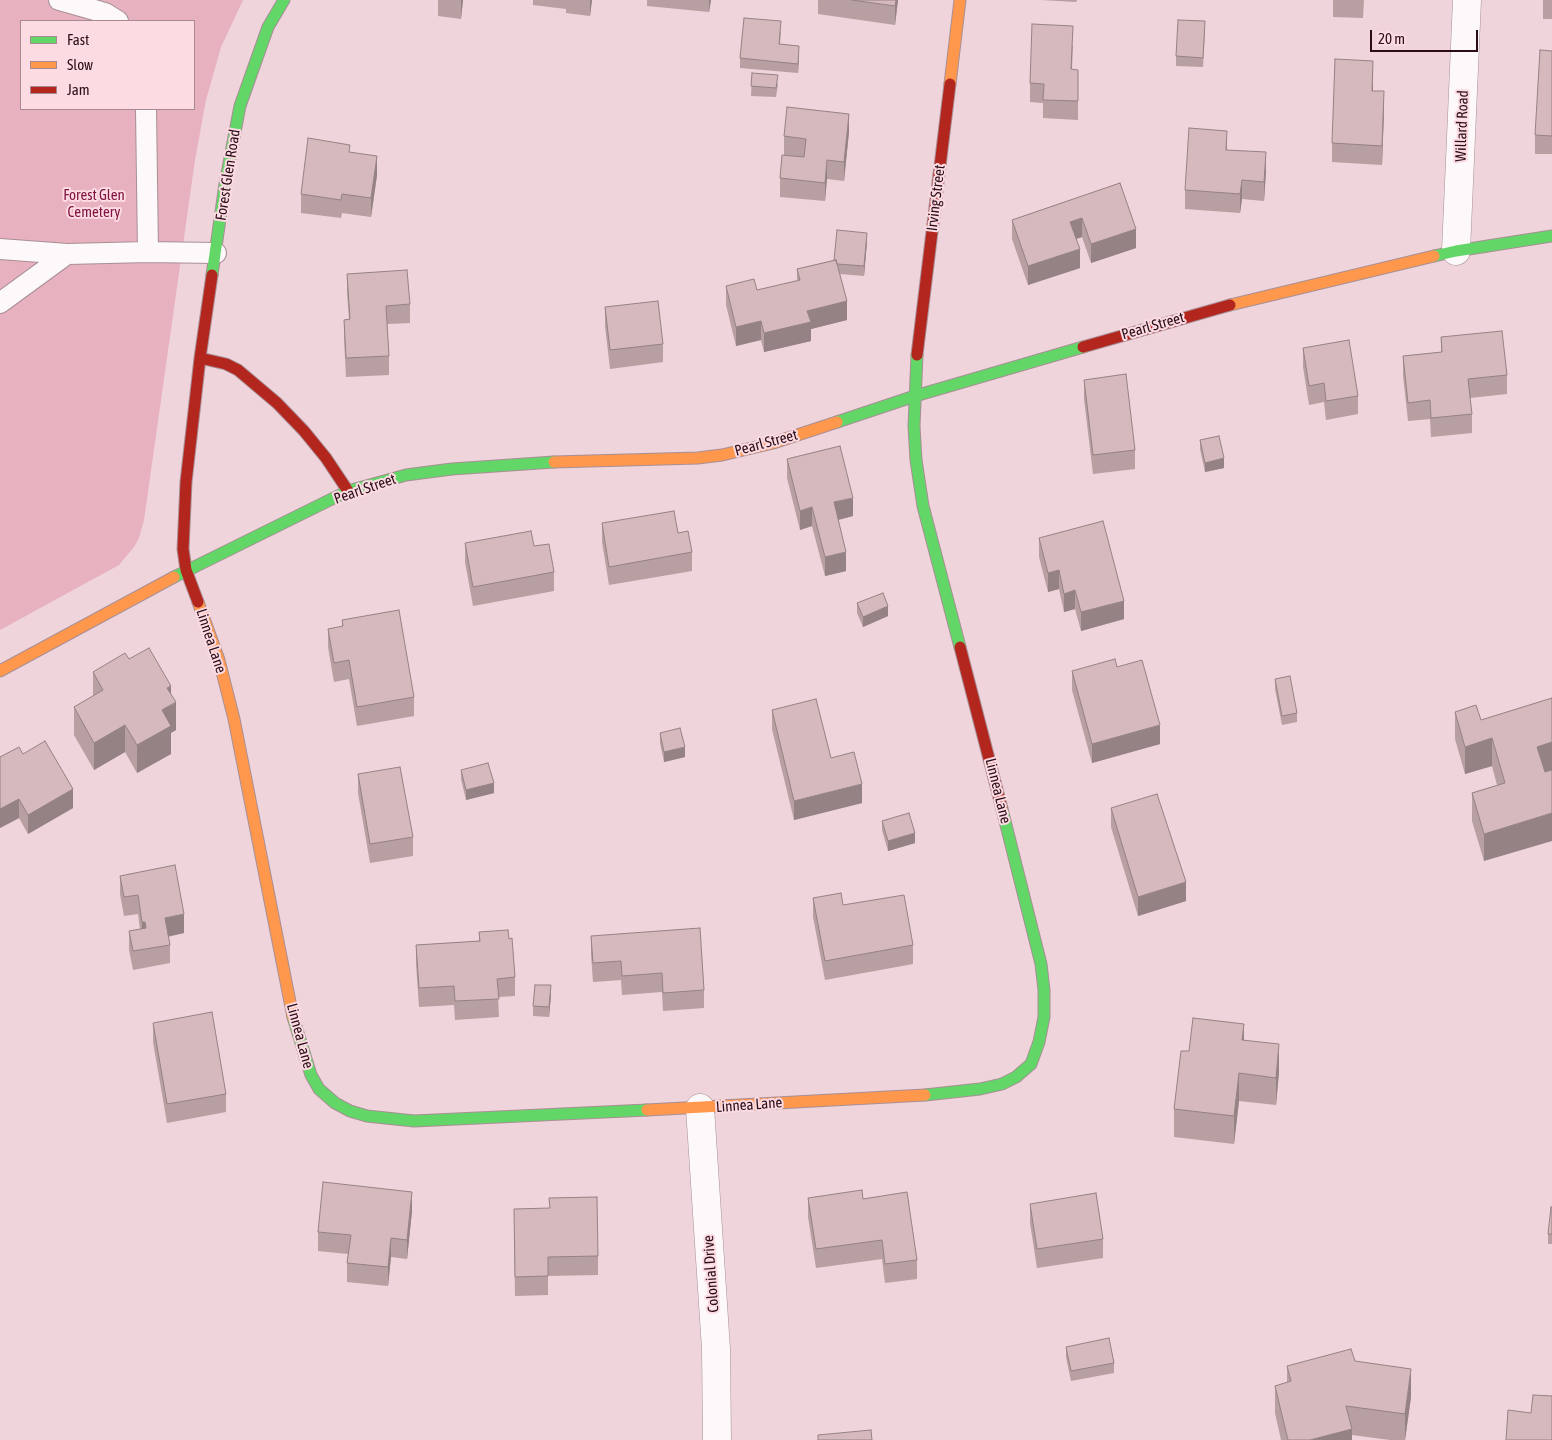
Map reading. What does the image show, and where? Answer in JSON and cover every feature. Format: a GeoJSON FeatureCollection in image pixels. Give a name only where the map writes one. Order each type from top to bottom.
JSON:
{"type":"FeatureCollection","features":[{"type":"Feature","properties":{"kind":"street","name":"Forest Glen Road"},"geometry":{"type":"LineString","coordinates":[[186,570],[183,549],[183,527],[186,482],[200,358],[225,184],[240,106],[268,27],[284,0]]}},
{"type":"Feature","properties":{"kind":"street","name":"Irving Street"},"geometry":{"type":"LineString","coordinates":[[915,396],[917,352],[960,0]]}},
{"type":"Feature","properties":{"kind":"street","name":"Willard Road"},"geometry":{"type":"LineString","coordinates":[[1456,251],[1467,0]]}},
{"type":"Feature","properties":{"kind":"street","name":"Pearl Street"},"geometry":{"type":"LineString","coordinates":[[0,671],[186,570],[348,491],[406,475],[452,469],[524,463],[698,458],[722,455],[773,443],[915,396],[1174,320],[1284,291],[1456,251],[1552,236]]}},
{"type":"Feature","properties":{"kind":"street"},"geometry":{"type":"LineString","coordinates":[[200,358],[226,364],[238,370],[277,403],[304,431],[326,458],[348,491]]}},
{"type":"Feature","properties":{"kind":"street","name":"Linnea Lane"},"geometry":{"type":"LineString","coordinates":[[186,570],[221,669],[236,728],[295,1026],[311,1075],[320,1089],[335,1103],[367,1116],[414,1121],[700,1108],[936,1094],[980,1089],[1002,1084],[1016,1077],[1031,1064],[1039,1042],[1044,1017],[1044,990],[1041,964],[994,775],[923,506],[914,434],[915,396]]}},
{"type":"Feature","properties":{"kind":"street","name":"Colonial Drive"},"geometry":{"type":"LineString","coordinates":[[700,1108],[716,1349],[718,1440]]}},
{"type":"Feature","properties":{"kind":"lane"},"geometry":{"type":"LineString","coordinates":[[59,0],[105,12],[117,20]]}},
{"type":"Feature","properties":{"kind":"lane"},"geometry":{"type":"LineString","coordinates":[[146,110],[148,252]]}},
{"type":"Feature","properties":{"kind":"lane"},"geometry":{"type":"LineString","coordinates":[[0,249],[67,254],[216,253]]}},
{"type":"Feature","properties":{"kind":"lane"},"geometry":{"type":"LineString","coordinates":[[0,303],[67,254]]}},
{"type":"Feature","properties":{"kind":"green space","name":"Forest Glen Cemetery"},"geometry":{"type":"Polygon","coordinates":[[[0,0],[243,0],[221,47],[206,100],[195,160],[144,520],[139,538],[134,547],[119,565],[0,630],[0,0]]]}},
{"type":"Feature","properties":{"kind":"building"},"geometry":{"type":"Polygon","coordinates":[[[852,0],[896,0],[895,6],[852,0]]]}},
{"type":"Feature","properties":{"kind":"building"},"geometry":{"type":"Polygon","coordinates":[[[744,18],[781,21],[779,44],[799,46],[798,64],[740,58],[744,18]]]}},
{"type":"Feature","properties":{"kind":"building"},"geometry":{"type":"Polygon","coordinates":[[[1178,20],[1205,21],[1203,58],[1176,56],[1178,20]]]}},
{"type":"Feature","properties":{"kind":"building"},"geometry":{"type":"Polygon","coordinates":[[[1032,24],[1073,26],[1071,69],[1078,70],[1078,101],[1043,100],[1044,84],[1030,83],[1032,24]]]}},
{"type":"Feature","properties":{"kind":"building"},"geometry":{"type":"Polygon","coordinates":[[[1540,50],[1552,51],[1552,136],[1535,135],[1540,50]]]}},
{"type":"Feature","properties":{"kind":"building"},"geometry":{"type":"Polygon","coordinates":[[[1335,59],[1373,61],[1372,91],[1384,91],[1382,146],[1332,143],[1335,59]]]}},
{"type":"Feature","properties":{"kind":"building"},"geometry":{"type":"Polygon","coordinates":[[[752,73],[778,75],[776,88],[751,86],[752,73]]]}},
{"type":"Feature","properties":{"kind":"building"},"geometry":{"type":"Polygon","coordinates":[[[787,107],[849,114],[844,162],[827,160],[825,183],[780,178],[782,155],[804,157],[806,139],[784,136],[787,107]]]}},
{"type":"Feature","properties":{"kind":"building"},"geometry":{"type":"Polygon","coordinates":[[[1189,128],[1227,131],[1226,150],[1266,152],[1264,182],[1242,180],[1240,194],[1185,190],[1189,128]]]}},
{"type":"Feature","properties":{"kind":"building"},"geometry":{"type":"Polygon","coordinates":[[[308,138],[350,145],[349,152],[377,156],[371,198],[342,194],[341,200],[301,194],[308,138]]]}},
{"type":"Feature","properties":{"kind":"building"},"geometry":{"type":"Polygon","coordinates":[[[1120,183],[1136,229],[1091,244],[1082,218],[1070,222],[1080,249],[1028,266],[1012,220],[1120,183]]]}},
{"type":"Feature","properties":{"kind":"building"},"geometry":{"type":"Polygon","coordinates":[[[837,230],[867,233],[864,266],[837,264],[836,260],[834,260],[837,230]]]}},
{"type":"Feature","properties":{"kind":"building"},"geometry":{"type":"Polygon","coordinates":[[[836,260],[847,301],[807,311],[811,322],[764,333],[761,321],[736,327],[726,286],[754,279],[757,290],[800,280],[797,269],[836,260]]]}},
{"type":"Feature","properties":{"kind":"building"},"geometry":{"type":"Polygon","coordinates":[[[407,270],[410,304],[386,306],[389,356],[346,358],[344,320],[350,319],[347,274],[407,270]]]}},
{"type":"Feature","properties":{"kind":"building"},"geometry":{"type":"Polygon","coordinates":[[[658,301],[663,344],[610,350],[605,307],[658,301]]]}},
{"type":"Feature","properties":{"kind":"building"},"geometry":{"type":"Polygon","coordinates":[[[1502,331],[1507,375],[1468,379],[1472,414],[1431,418],[1430,400],[1408,403],[1403,356],[1442,352],[1441,337],[1502,331]]]}},
{"type":"Feature","properties":{"kind":"building"},"geometry":{"type":"Polygon","coordinates":[[[1349,340],[1358,396],[1326,401],[1324,383],[1309,386],[1303,348],[1349,340]]]}},
{"type":"Feature","properties":{"kind":"building"},"geometry":{"type":"Polygon","coordinates":[[[1126,374],[1135,450],[1093,455],[1084,380],[1126,374]]]}},
{"type":"Feature","properties":{"kind":"building"},"geometry":{"type":"Polygon","coordinates":[[[1219,436],[1224,458],[1205,463],[1200,440],[1219,436]]]}},
{"type":"Feature","properties":{"kind":"building"},"geometry":{"type":"Polygon","coordinates":[[[840,446],[853,498],[834,502],[846,552],[825,557],[812,507],[800,511],[787,459],[840,446]]]}},
{"type":"Feature","properties":{"kind":"building"},"geometry":{"type":"Polygon","coordinates":[[[674,511],[678,533],[688,531],[692,552],[609,567],[602,523],[674,511]]]}},
{"type":"Feature","properties":{"kind":"building"},"geometry":{"type":"Polygon","coordinates":[[[1103,521],[1124,601],[1081,612],[1075,590],[1064,594],[1059,570],[1048,573],[1039,538],[1103,521]]]}},
{"type":"Feature","properties":{"kind":"building"},"geometry":{"type":"Polygon","coordinates":[[[531,531],[534,546],[549,544],[554,572],[473,587],[465,543],[531,531]]]}},
{"type":"Feature","properties":{"kind":"building"},"geometry":{"type":"Polygon","coordinates":[[[883,593],[888,606],[863,617],[857,603],[883,593]]]}},
{"type":"Feature","properties":{"kind":"building"},"geometry":{"type":"Polygon","coordinates":[[[399,610],[414,697],[357,707],[349,660],[334,663],[328,629],[343,626],[342,620],[399,610]]]}},
{"type":"Feature","properties":{"kind":"building"},"geometry":{"type":"Polygon","coordinates":[[[149,648],[171,686],[167,688],[176,702],[162,710],[171,726],[137,745],[125,725],[94,743],[74,707],[103,690],[93,672],[125,653],[129,659],[149,648]]]}},
{"type":"Feature","properties":{"kind":"building"},"geometry":{"type":"Polygon","coordinates":[[[1115,659],[1117,667],[1142,660],[1160,725],[1092,744],[1072,671],[1115,659]]]}},
{"type":"Feature","properties":{"kind":"building"},"geometry":{"type":"Polygon","coordinates":[[[1290,676],[1297,713],[1282,716],[1275,679],[1290,676]]]}},
{"type":"Feature","properties":{"kind":"building"},"geometry":{"type":"Polygon","coordinates":[[[1552,698],[1552,742],[1537,747],[1545,772],[1552,770],[1552,813],[1484,834],[1472,793],[1505,783],[1492,738],[1465,747],[1455,712],[1476,705],[1481,720],[1552,698]]]}},
{"type":"Feature","properties":{"kind":"building"},"geometry":{"type":"Polygon","coordinates":[[[816,699],[831,758],[854,752],[862,784],[794,801],[772,710],[816,699]]]}},
{"type":"Feature","properties":{"kind":"building"},"geometry":{"type":"Polygon","coordinates":[[[680,728],[685,747],[664,752],[660,733],[680,728]]]}},
{"type":"Feature","properties":{"kind":"building"},"geometry":{"type":"Polygon","coordinates":[[[45,741],[73,789],[28,815],[19,799],[0,809],[0,757],[19,747],[23,754],[45,741]]]}},
{"type":"Feature","properties":{"kind":"building"},"geometry":{"type":"Polygon","coordinates":[[[488,763],[494,783],[466,790],[461,770],[488,763]]]}},
{"type":"Feature","properties":{"kind":"building"},"geometry":{"type":"Polygon","coordinates":[[[400,767],[413,837],[370,844],[358,774],[400,767]]]}},
{"type":"Feature","properties":{"kind":"building"},"geometry":{"type":"Polygon","coordinates":[[[1157,794],[1186,882],[1138,897],[1111,808],[1157,794]]]}},
{"type":"Feature","properties":{"kind":"building"},"geometry":{"type":"Polygon","coordinates":[[[909,813],[915,833],[888,841],[882,821],[909,813]]]}},
{"type":"Feature","properties":{"kind":"building"},"geometry":{"type":"Polygon","coordinates":[[[175,865],[184,914],[165,918],[170,945],[133,951],[129,931],[146,928],[145,922],[142,922],[138,895],[124,897],[120,876],[175,865]]]}},
{"type":"Feature","properties":{"kind":"building"},"geometry":{"type":"Polygon","coordinates":[[[841,893],[843,905],[904,895],[913,945],[825,961],[813,898],[841,893]]]}},
{"type":"Feature","properties":{"kind":"building"},"geometry":{"type":"Polygon","coordinates":[[[700,928],[704,990],[663,993],[662,973],[622,976],[621,961],[593,963],[591,936],[700,928]]]}},
{"type":"Feature","properties":{"kind":"building"},"geometry":{"type":"Polygon","coordinates":[[[508,930],[509,939],[512,938],[515,977],[497,979],[499,999],[455,1001],[454,986],[419,988],[416,945],[480,941],[479,932],[508,930]]]}},
{"type":"Feature","properties":{"kind":"building"},"geometry":{"type":"Polygon","coordinates":[[[535,985],[551,985],[549,1007],[533,1006],[535,985]]]}},
{"type":"Feature","properties":{"kind":"building"},"geometry":{"type":"Polygon","coordinates":[[[212,1012],[226,1094],[167,1104],[153,1023],[212,1012]]]}},
{"type":"Feature","properties":{"kind":"building"},"geometry":{"type":"Polygon","coordinates":[[[1193,1018],[1244,1024],[1242,1040],[1279,1044],[1276,1078],[1239,1073],[1234,1116],[1174,1109],[1181,1051],[1189,1051],[1193,1018]]]}},
{"type":"Feature","properties":{"kind":"building"},"geometry":{"type":"Polygon","coordinates":[[[323,1182],[412,1192],[407,1240],[391,1238],[388,1267],[347,1263],[351,1235],[318,1232],[323,1182]]]}},
{"type":"Feature","properties":{"kind":"building"},"geometry":{"type":"Polygon","coordinates":[[[862,1190],[863,1199],[907,1192],[917,1260],[885,1264],[882,1240],[816,1249],[808,1198],[862,1190]]]}},
{"type":"Feature","properties":{"kind":"building"},"geometry":{"type":"Polygon","coordinates":[[[1096,1193],[1103,1239],[1037,1249],[1030,1204],[1096,1193]]]}},
{"type":"Feature","properties":{"kind":"building"},"geometry":{"type":"Polygon","coordinates":[[[597,1197],[598,1256],[548,1257],[548,1276],[515,1277],[514,1209],[550,1208],[549,1198],[597,1197]]]}},
{"type":"Feature","properties":{"kind":"building"},"geometry":{"type":"Polygon","coordinates":[[[1551,1207],[1552,1234],[1548,1234],[1551,1207]]]}},
{"type":"Feature","properties":{"kind":"building"},"geometry":{"type":"Polygon","coordinates":[[[1109,1338],[1114,1363],[1071,1371],[1066,1347],[1109,1338]]]}},
{"type":"Feature","properties":{"kind":"building"},"geometry":{"type":"Polygon","coordinates":[[[1351,1349],[1355,1361],[1411,1369],[1405,1414],[1346,1406],[1352,1429],[1310,1440],[1288,1440],[1275,1386],[1291,1381],[1287,1366],[1351,1349]]]}},
{"type":"Feature","properties":{"kind":"building"},"geometry":{"type":"Polygon","coordinates":[[[1533,1395],[1552,1396],[1552,1440],[1506,1440],[1508,1410],[1531,1413],[1533,1395]]]}},
{"type":"Feature","properties":{"kind":"building"},"geometry":{"type":"Polygon","coordinates":[[[871,1430],[872,1440],[818,1440],[818,1435],[871,1430]]]}},
{"type":"Feature","properties":{"kind":"traffic: fast"},"geometry":{"type":"LineString","coordinates":[[212,275],[225,184],[240,106],[268,27],[284,0]]}},
{"type":"Feature","properties":{"kind":"traffic: fast"},"geometry":{"type":"LineString","coordinates":[[1434,256],[1552,236]]}},
{"type":"Feature","properties":{"kind":"traffic: fast"},"geometry":{"type":"LineString","coordinates":[[837,422],[915,396],[1083,347]]}},
{"type":"Feature","properties":{"kind":"traffic: fast"},"geometry":{"type":"LineString","coordinates":[[917,355],[914,426],[916,460],[923,506],[960,647]]}},
{"type":"Feature","properties":{"kind":"traffic: fast"},"geometry":{"type":"LineString","coordinates":[[174,577],[348,491],[406,475],[452,469],[554,462]]}},
{"type":"Feature","properties":{"kind":"traffic: fast"},"geometry":{"type":"LineString","coordinates":[[925,1095],[980,1089],[1002,1084],[1016,1077],[1031,1064],[1039,1042],[1044,1017],[1044,990],[1041,964],[1002,809]]}},
{"type":"Feature","properties":{"kind":"traffic: fast"},"geometry":{"type":"LineString","coordinates":[[293,1017],[311,1075],[319,1089],[335,1103],[350,1111],[367,1116],[414,1121],[647,1110]]}},
{"type":"Feature","properties":{"kind":"traffic: slow"},"geometry":{"type":"LineString","coordinates":[[950,84],[960,0]]}},
{"type":"Feature","properties":{"kind":"traffic: slow"},"geometry":{"type":"LineString","coordinates":[[1230,305],[1434,256]]}},
{"type":"Feature","properties":{"kind":"traffic: slow"},"geometry":{"type":"LineString","coordinates":[[554,462],[698,458],[722,455],[773,443],[837,422]]}},
{"type":"Feature","properties":{"kind":"traffic: slow"},"geometry":{"type":"LineString","coordinates":[[0,671],[174,577]]}},
{"type":"Feature","properties":{"kind":"traffic: slow"},"geometry":{"type":"LineString","coordinates":[[198,602],[219,660],[234,719],[293,1017]]}},
{"type":"Feature","properties":{"kind":"traffic: slow"},"geometry":{"type":"LineString","coordinates":[[647,1110],[925,1095]]}},
{"type":"Feature","properties":{"kind":"traffic: jam"},"geometry":{"type":"LineString","coordinates":[[917,355],[950,84]]}},
{"type":"Feature","properties":{"kind":"traffic: jam"},"geometry":{"type":"LineString","coordinates":[[212,275],[200,358],[226,364],[238,370],[277,403],[304,431],[326,458],[348,491]]}},
{"type":"Feature","properties":{"kind":"traffic: jam"},"geometry":{"type":"LineString","coordinates":[[1083,347],[1230,305]]}},
{"type":"Feature","properties":{"kind":"traffic: jam"},"geometry":{"type":"LineString","coordinates":[[198,602],[186,570],[183,549],[186,482],[200,358]]}},
{"type":"Feature","properties":{"kind":"traffic: jam"},"geometry":{"type":"LineString","coordinates":[[960,647],[1002,809]]}}]}
